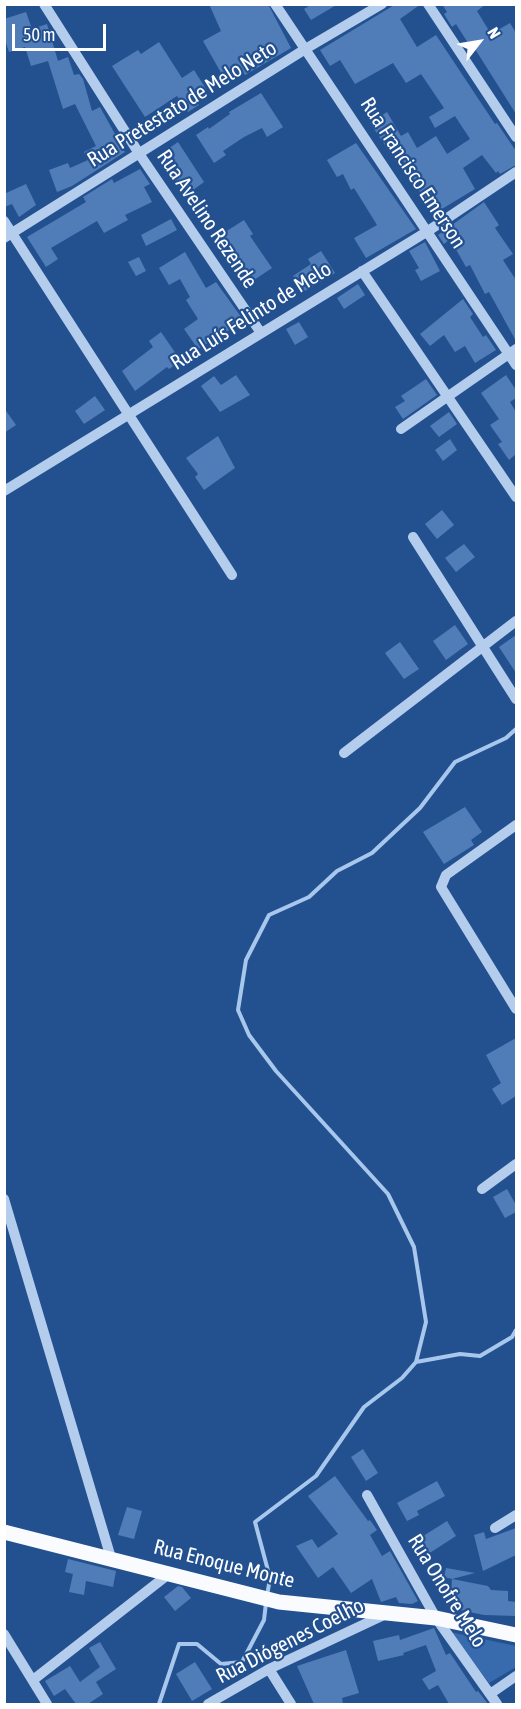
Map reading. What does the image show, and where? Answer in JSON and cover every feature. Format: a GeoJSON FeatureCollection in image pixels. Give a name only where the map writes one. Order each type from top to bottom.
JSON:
{"type":"FeatureCollection","features":[{"type":"Feature","properties":{"kind":"main road","name":"Rua Enoque Monte"},"geometry":{"type":"LineString","coordinates":[[4,1532],[279,1602],[436,1618],[516,1635]]}},
{"type":"Feature","properties":{"kind":"street","name":"Rua Avelino Rezende"},"geometry":{"type":"LineString","coordinates":[[44,4],[140,155],[261,333]]}},
{"type":"Feature","properties":{"kind":"street","name":"Rua Francisco Emerson"},"geometry":{"type":"LineString","coordinates":[[275,4],[307,48],[428,231],[513,352],[516,364]]}},
{"type":"Feature","properties":{"kind":"street","name":"Rua Pretestato de Melo Neto"},"geometry":{"type":"LineString","coordinates":[[8,236],[307,48],[382,4]]}},
{"type":"Feature","properties":{"kind":"street"},"geometry":{"type":"LineString","coordinates":[[428,4],[516,137]]}},
{"type":"Feature","properties":{"kind":"street","name":"Rua Luís Felinto de Melo"},"geometry":{"type":"LineString","coordinates":[[4,491],[428,231],[516,172]]}},
{"type":"Feature","properties":{"kind":"street"},"geometry":{"type":"LineString","coordinates":[[4,221],[8,236],[232,575]]}},
{"type":"Feature","properties":{"kind":"street"},"geometry":{"type":"LineString","coordinates":[[362,271],[516,497]]}},
{"type":"Feature","properties":{"kind":"street"},"geometry":{"type":"LineString","coordinates":[[401,429],[513,352]]}},
{"type":"Feature","properties":{"kind":"street"},"geometry":{"type":"LineString","coordinates":[[413,537],[516,699]]}},
{"type":"Feature","properties":{"kind":"street"},"geometry":{"type":"LineString","coordinates":[[344,753],[516,621]]}},
{"type":"Feature","properties":{"kind":"street"},"geometry":{"type":"LineString","coordinates":[[516,825],[446,875],[441,883],[442,892],[516,1009]]}},
{"type":"Feature","properties":{"kind":"street"},"geometry":{"type":"LineString","coordinates":[[482,1189],[516,1164]]}},
{"type":"Feature","properties":{"kind":"street"},"geometry":{"type":"LineString","coordinates":[[4,1199],[111,1558]]}},
{"type":"Feature","properties":{"kind":"street","name":"Rua Onofre Melo"},"geometry":{"type":"LineString","coordinates":[[367,1495],[436,1618],[496,1704]]}},
{"type":"Feature","properties":{"kind":"street"},"geometry":{"type":"LineString","coordinates":[[495,1528],[516,1515]]}},
{"type":"Feature","properties":{"kind":"street"},"geometry":{"type":"LineString","coordinates":[[33,1680],[170,1573]]}},
{"type":"Feature","properties":{"kind":"street","name":"Rua Diógenes Coelho"},"geometry":{"type":"LineString","coordinates":[[208,1704],[269,1669],[389,1612]]}},
{"type":"Feature","properties":{"kind":"street"},"geometry":{"type":"LineString","coordinates":[[4,1634],[47,1704]]}},
{"type":"Feature","properties":{"kind":"street"},"geometry":{"type":"LineString","coordinates":[[269,1669],[291,1704]]}},
{"type":"Feature","properties":{"kind":"street"},"geometry":{"type":"LineString","coordinates":[[490,1694],[516,1676]]}},
{"type":"Feature","properties":{"kind":"shaded area"},"geometry":{"type":"Polygon","coordinates":[[[450,1632],[516,1646],[516,1667],[489,1683],[450,1632]]]}},
{"type":"Feature","properties":{"kind":"building"},"geometry":{"type":"Polygon","coordinates":[[[209,4],[268,4],[291,48],[245,75],[241,68],[224,78],[203,41],[221,31],[209,4]]]}},
{"type":"Feature","properties":{"kind":"building"},"geometry":{"type":"Polygon","coordinates":[[[312,4],[338,4],[311,20],[304,9],[312,4]]]}},
{"type":"Feature","properties":{"kind":"building"},"geometry":{"type":"Polygon","coordinates":[[[396,4],[421,4],[400,19],[417,47],[436,35],[495,124],[497,123],[516,151],[516,165],[500,174],[498,171],[496,173],[482,155],[463,168],[475,189],[432,215],[399,153],[393,157],[370,123],[387,112],[401,136],[408,132],[417,148],[436,136],[447,154],[470,139],[455,116],[435,128],[429,117],[444,108],[421,74],[406,83],[393,63],[355,84],[340,60],[330,66],[320,50],[396,4]]]}},
{"type":"Feature","properties":{"kind":"building"},"geometry":{"type":"Polygon","coordinates":[[[442,4],[486,4],[477,11],[491,34],[510,23],[516,33],[516,114],[470,41],[468,43],[456,24],[452,27],[444,14],[447,12],[442,4]]]}},
{"type":"Feature","properties":{"kind":"building"},"geometry":{"type":"Polygon","coordinates":[[[26,12],[32,29],[47,24],[58,61],[68,57],[74,75],[79,74],[83,79],[92,111],[100,107],[125,152],[72,186],[57,192],[49,170],[68,163],[70,168],[88,160],[84,152],[96,146],[75,104],[63,109],[48,61],[31,66],[25,47],[9,52],[4,37],[4,19],[26,12]]]}},
{"type":"Feature","properties":{"kind":"building"},"geometry":{"type":"Polygon","coordinates":[[[159,42],[182,78],[194,70],[206,89],[193,97],[199,105],[188,112],[177,96],[145,117],[112,66],[138,50],[141,54],[159,42]]]}},
{"type":"Feature","properties":{"kind":"building"},"geometry":{"type":"Polygon","coordinates":[[[261,93],[283,127],[267,137],[262,128],[244,137],[223,151],[226,155],[214,163],[196,135],[208,127],[209,129],[230,114],[229,112],[261,93]]]}},
{"type":"Feature","properties":{"kind":"building"},"geometry":{"type":"Polygon","coordinates":[[[178,142],[204,182],[185,196],[167,169],[174,165],[165,151],[178,142]]]}},
{"type":"Feature","properties":{"kind":"building"},"geometry":{"type":"Polygon","coordinates":[[[356,143],[416,229],[366,258],[354,238],[377,225],[354,188],[351,190],[343,174],[337,177],[327,160],[356,143]]]}},
{"type":"Feature","properties":{"kind":"building"},"geometry":{"type":"Polygon","coordinates":[[[140,169],[150,184],[144,187],[152,202],[125,215],[128,220],[104,233],[97,221],[51,248],[58,259],[46,267],[27,237],[86,202],[83,197],[112,179],[114,183],[140,169]]]}},
{"type":"Feature","properties":{"kind":"building"},"geometry":{"type":"Polygon","coordinates":[[[26,184],[36,205],[19,217],[12,204],[4,207],[4,194],[26,184]]]}},
{"type":"Feature","properties":{"kind":"building"},"geometry":{"type":"Polygon","coordinates":[[[484,202],[499,225],[495,228],[513,254],[503,260],[516,280],[516,341],[489,292],[485,294],[470,265],[466,267],[450,239],[444,244],[438,235],[484,202]]]}},
{"type":"Feature","properties":{"kind":"building"},"geometry":{"type":"Polygon","coordinates":[[[171,219],[177,230],[146,246],[141,235],[171,219]]]}},
{"type":"Feature","properties":{"kind":"building"},"geometry":{"type":"Polygon","coordinates":[[[244,220],[253,234],[250,236],[272,268],[254,280],[222,234],[244,220]]]}},
{"type":"Feature","properties":{"kind":"building"},"geometry":{"type":"Polygon","coordinates":[[[425,242],[440,271],[421,281],[415,270],[419,268],[409,251],[425,242]]]}},
{"type":"Feature","properties":{"kind":"building"},"geometry":{"type":"Polygon","coordinates":[[[321,251],[335,273],[303,292],[293,276],[311,264],[308,259],[321,251]]]}},
{"type":"Feature","properties":{"kind":"building"},"geometry":{"type":"Polygon","coordinates":[[[185,252],[206,288],[216,282],[244,321],[198,349],[184,329],[198,319],[186,300],[190,297],[180,279],[169,285],[159,268],[185,252]]]}},
{"type":"Feature","properties":{"kind":"building"},"geometry":{"type":"Polygon","coordinates":[[[139,257],[146,271],[136,276],[128,262],[139,257]]]}},
{"type":"Feature","properties":{"kind":"building"},"geometry":{"type":"Polygon","coordinates":[[[358,284],[365,295],[344,309],[337,298],[358,284]]]}},
{"type":"Feature","properties":{"kind":"building"},"geometry":{"type":"Polygon","coordinates":[[[463,299],[473,314],[470,317],[483,337],[486,335],[496,350],[475,363],[465,346],[455,352],[444,335],[430,346],[420,334],[463,299]]]}},
{"type":"Feature","properties":{"kind":"building"},"geometry":{"type":"Polygon","coordinates":[[[299,322],[308,337],[295,345],[286,329],[299,322]]]}},
{"type":"Feature","properties":{"kind":"building"},"geometry":{"type":"Polygon","coordinates":[[[161,332],[181,361],[169,369],[167,367],[135,391],[122,371],[153,347],[149,341],[161,332]]]}},
{"type":"Feature","properties":{"kind":"building"},"geometry":{"type":"Polygon","coordinates":[[[236,375],[250,395],[220,412],[201,386],[214,376],[221,385],[236,375]]]}},
{"type":"Feature","properties":{"kind":"building"},"geometry":{"type":"Polygon","coordinates":[[[506,375],[516,390],[516,398],[510,402],[516,412],[516,454],[509,460],[498,444],[502,442],[490,425],[499,419],[481,393],[506,375]]]}},
{"type":"Feature","properties":{"kind":"building"},"geometry":{"type":"Polygon","coordinates":[[[426,379],[437,395],[403,419],[395,407],[405,401],[401,396],[426,379]]]}},
{"type":"Feature","properties":{"kind":"building"},"geometry":{"type":"Polygon","coordinates":[[[95,396],[105,410],[84,424],[75,411],[95,396]]]}},
{"type":"Feature","properties":{"kind":"building"},"geometry":{"type":"Polygon","coordinates":[[[4,408],[16,425],[4,433],[4,408]]]}},
{"type":"Feature","properties":{"kind":"building"},"geometry":{"type":"Polygon","coordinates":[[[449,412],[457,424],[439,437],[430,426],[449,412]]]}},
{"type":"Feature","properties":{"kind":"building"},"geometry":{"type":"Polygon","coordinates":[[[218,436],[235,468],[204,490],[195,477],[198,474],[186,458],[218,436]]]}},
{"type":"Feature","properties":{"kind":"building"},"geometry":{"type":"Polygon","coordinates":[[[450,439],[457,450],[443,461],[435,450],[450,439]]]}},
{"type":"Feature","properties":{"kind":"building"},"geometry":{"type":"Polygon","coordinates":[[[442,510],[454,525],[437,539],[425,524],[442,510]]]}},
{"type":"Feature","properties":{"kind":"building"},"geometry":{"type":"Polygon","coordinates":[[[464,544],[475,557],[456,572],[445,558],[464,544]]]}},
{"type":"Feature","properties":{"kind":"building"},"geometry":{"type":"Polygon","coordinates":[[[455,625],[468,644],[446,660],[433,641],[455,625]]]}},
{"type":"Feature","properties":{"kind":"building"},"geometry":{"type":"Polygon","coordinates":[[[516,635],[516,673],[499,647],[516,635]]]}},
{"type":"Feature","properties":{"kind":"building"},"geometry":{"type":"Polygon","coordinates":[[[400,642],[419,669],[404,679],[385,653],[400,642]]]}},
{"type":"Feature","properties":{"kind":"building"},"geometry":{"type":"Polygon","coordinates":[[[465,807],[482,832],[471,840],[474,845],[444,864],[423,832],[465,807]]]}},
{"type":"Feature","properties":{"kind":"building"},"geometry":{"type":"Polygon","coordinates":[[[516,1038],[516,1096],[502,1105],[492,1089],[501,1083],[486,1055],[516,1038]]]}},
{"type":"Feature","properties":{"kind":"building"},"geometry":{"type":"Polygon","coordinates":[[[507,1189],[516,1205],[516,1212],[505,1218],[493,1197],[507,1189]]]}},
{"type":"Feature","properties":{"kind":"building"},"geometry":{"type":"Polygon","coordinates":[[[363,1449],[378,1473],[366,1481],[351,1457],[363,1449]]]}},
{"type":"Feature","properties":{"kind":"building"},"geometry":{"type":"Polygon","coordinates":[[[335,1476],[377,1530],[370,1535],[382,1556],[390,1551],[418,1601],[412,1604],[399,1603],[396,1597],[381,1602],[372,1579],[351,1593],[333,1567],[318,1578],[296,1546],[312,1539],[318,1548],[338,1534],[308,1496],[335,1476]]]}},
{"type":"Feature","properties":{"kind":"building"},"geometry":{"type":"Polygon","coordinates":[[[437,1481],[445,1496],[417,1511],[419,1515],[407,1521],[397,1503],[437,1481]]]}},
{"type":"Feature","properties":{"kind":"building"},"geometry":{"type":"Polygon","coordinates":[[[127,1507],[142,1511],[134,1539],[118,1535],[127,1507]]]}},
{"type":"Feature","properties":{"kind":"building"},"geometry":{"type":"Polygon","coordinates":[[[447,1521],[456,1536],[425,1556],[420,1547],[415,1550],[408,1540],[418,1534],[420,1538],[447,1521]]]}},
{"type":"Feature","properties":{"kind":"building"},"geometry":{"type":"Polygon","coordinates":[[[516,1528],[516,1555],[483,1571],[474,1535],[484,1532],[486,1539],[516,1528]]]}},
{"type":"Feature","properties":{"kind":"building"},"geometry":{"type":"Polygon","coordinates":[[[68,1559],[116,1571],[113,1587],[86,1581],[84,1595],[69,1592],[73,1574],[65,1572],[68,1559]]]}},
{"type":"Feature","properties":{"kind":"building"},"geometry":{"type":"Polygon","coordinates":[[[446,1568],[475,1573],[452,1579],[444,1577],[446,1568]]]}},
{"type":"Feature","properties":{"kind":"building"},"geometry":{"type":"Polygon","coordinates":[[[452,1579],[488,1586],[491,1590],[508,1591],[508,1601],[516,1602],[516,1616],[484,1615],[450,1608],[452,1579]]]}},
{"type":"Feature","properties":{"kind":"building"},"geometry":{"type":"Polygon","coordinates":[[[178,1586],[182,1587],[191,1598],[175,1611],[164,1597],[178,1586]]]}},
{"type":"Feature","properties":{"kind":"building"},"geometry":{"type":"Polygon","coordinates":[[[434,1628],[446,1655],[450,1653],[476,1692],[478,1691],[488,1704],[449,1704],[438,1685],[429,1690],[422,1679],[436,1671],[426,1645],[403,1653],[404,1655],[378,1661],[373,1641],[399,1635],[400,1640],[434,1628]]]}},
{"type":"Feature","properties":{"kind":"building"},"geometry":{"type":"Polygon","coordinates":[[[100,1642],[116,1669],[96,1682],[103,1694],[88,1704],[76,1704],[65,1689],[54,1696],[45,1681],[70,1666],[80,1682],[100,1667],[89,1648],[100,1642]]]}},
{"type":"Feature","properties":{"kind":"building"},"geometry":{"type":"Polygon","coordinates":[[[346,1650],[359,1693],[342,1698],[343,1704],[314,1704],[297,1666],[346,1650]]]}},
{"type":"Feature","properties":{"kind":"building"},"geometry":{"type":"Polygon","coordinates":[[[195,1662],[212,1689],[192,1701],[176,1674],[195,1662]]]}},
{"type":"Feature","properties":{"kind":"waterway"},"geometry":{"type":"LineString","coordinates":[[416,1362],[426,1322],[414,1247],[388,1194],[276,1071],[249,1035],[238,1010],[246,960],[269,915],[309,897],[337,871],[372,853],[420,808],[455,762],[506,738],[516,729]]}},
{"type":"Feature","properties":{"kind":"waterway"},"geometry":{"type":"LineString","coordinates":[[267,1596],[270,1578],[255,1522],[316,1476],[364,1407],[402,1378],[416,1362],[460,1354],[480,1356],[512,1337],[516,1330]]}},
{"type":"Feature","properties":{"kind":"waterway"},"geometry":{"type":"LineString","coordinates":[[159,1704],[179,1644],[197,1644],[221,1664],[242,1662],[264,1620],[266,1603]]}}]}
